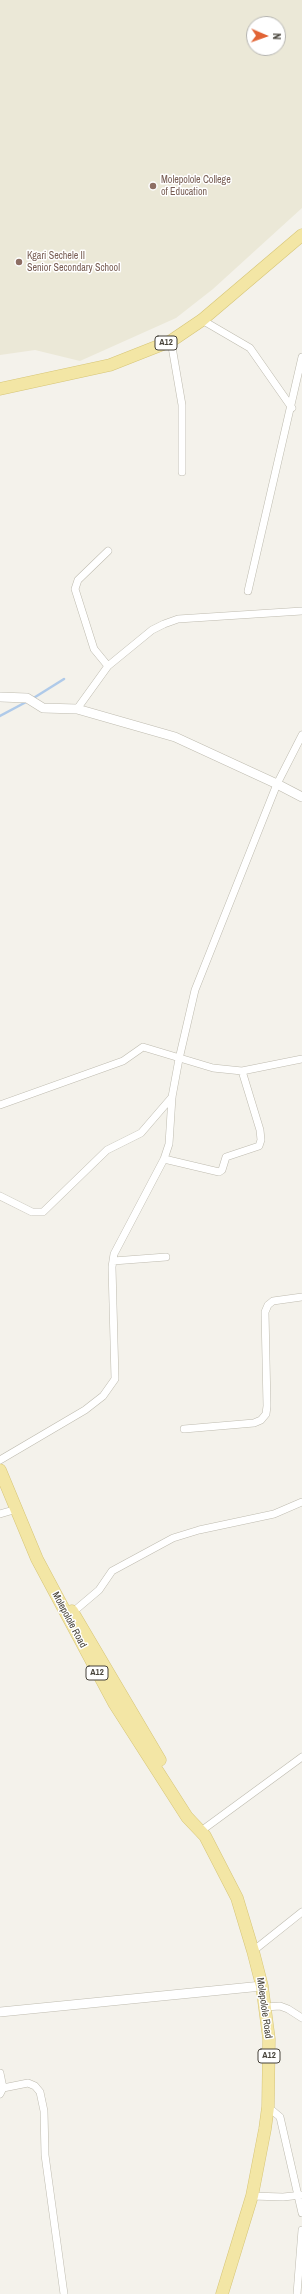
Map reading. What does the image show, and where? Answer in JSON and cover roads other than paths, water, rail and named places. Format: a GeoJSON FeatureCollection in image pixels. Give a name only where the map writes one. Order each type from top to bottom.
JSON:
{"type":"FeatureCollection","features":[{"type":"Feature","properties":{"kind":"main road","name":"A12"},"geometry":{"type":"LineString","coordinates":[[0,389],[110,365],[171,341],[202,320],[302,236]]}},
{"type":"Feature","properties":{"kind":"main road","name":"Molepolole Road"},"geometry":{"type":"LineString","coordinates":[[0,1470],[37,1559],[114,1703],[187,1817],[199,1828]]}},
{"type":"Feature","properties":{"kind":"main road","name":"Molepolole Road"},"geometry":{"type":"LineString","coordinates":[[17,1509],[27,1523],[73,1612],[194,1814],[199,1828],[236,1898],[253,1951],[262,1986],[265,2007],[268,2039],[268,2107],[252,2196],[222,2294]]}},
{"type":"Feature","properties":{"kind":"street"},"geometry":{"type":"LineString","coordinates":[[202,320],[250,348],[292,408]]}},
{"type":"Feature","properties":{"kind":"street"},"geometry":{"type":"LineString","coordinates":[[171,341],[182,405],[182,472]]}},
{"type":"Feature","properties":{"kind":"street"},"geometry":{"type":"LineString","coordinates":[[248,591],[292,408],[302,357]]}},
{"type":"Feature","properties":{"kind":"street"},"geometry":{"type":"LineString","coordinates":[[108,552],[78,580],[75,589],[94,649],[108,666]]}},
{"type":"Feature","properties":{"kind":"street"},"geometry":{"type":"LineString","coordinates":[[77,709],[108,666],[152,630],[178,619],[302,611]]}},
{"type":"Feature","properties":{"kind":"street"},"geometry":{"type":"LineString","coordinates":[[0,697],[27,698],[44,708],[77,709],[175,737],[302,797]]}},
{"type":"Feature","properties":{"kind":"street"},"geometry":{"type":"LineString","coordinates":[[0,1460],[84,1410],[111,1387],[116,1379],[113,1261],[116,1248],[164,1159],[170,1138],[172,1097],[179,1059],[200,973],[277,784],[302,735]]}},
{"type":"Feature","properties":{"kind":"street"},"geometry":{"type":"LineString","coordinates":[[0,1105],[123,1061],[143,1047],[213,1068],[242,1071],[302,1059]]}},
{"type":"Feature","properties":{"kind":"street"},"geometry":{"type":"LineString","coordinates":[[164,1159],[219,1172],[222,1170],[226,1156],[259,1146],[261,1140],[260,1130],[242,1071]]}},
{"type":"Feature","properties":{"kind":"street"},"geometry":{"type":"LineString","coordinates":[[0,1196],[32,1212],[43,1212],[107,1150],[141,1133],[172,1097]]}},
{"type":"Feature","properties":{"kind":"street"},"geometry":{"type":"LineString","coordinates":[[113,1261],[166,1257]]}},
{"type":"Feature","properties":{"kind":"street"},"geometry":{"type":"LineString","coordinates":[[184,1430],[254,1423],[261,1420],[266,1414],[267,1406],[266,1312],[268,1305],[273,1302],[302,1297]]}},
{"type":"Feature","properties":{"kind":"street"},"geometry":{"type":"LineString","coordinates":[[73,1612],[99,1590],[112,1571],[173,1538],[200,1530],[274,1514],[302,1502]]}},
{"type":"Feature","properties":{"kind":"street"},"geometry":{"type":"LineString","coordinates":[[0,1514],[17,1509]]}},
{"type":"Feature","properties":{"kind":"street"},"geometry":{"type":"LineString","coordinates":[[199,1828],[302,1757]]}},
{"type":"Feature","properties":{"kind":"street"},"geometry":{"type":"LineString","coordinates":[[253,1951],[302,1912]]}},
{"type":"Feature","properties":{"kind":"street"},"geometry":{"type":"LineString","coordinates":[[0,2012],[262,1986]]}},
{"type":"Feature","properties":{"kind":"street"},"geometry":{"type":"LineString","coordinates":[[265,2007],[280,2006],[302,2018]]}},
{"type":"Feature","properties":{"kind":"street"},"geometry":{"type":"LineString","coordinates":[[0,2073],[2,2091],[28,2083],[35,2086],[40,2092],[44,2112],[45,2156],[64,2294]]}},
{"type":"Feature","properties":{"kind":"street"},"geometry":{"type":"LineString","coordinates":[[268,2107],[280,2117],[291,2170],[301,2195],[302,2213]]}},
{"type":"Feature","properties":{"kind":"street"},"geometry":{"type":"LineString","coordinates":[[252,2196],[283,2197],[301,2195]]}},
{"type":"Feature","properties":{"kind":"street"},"geometry":{"type":"LineString","coordinates":[[297,2294],[302,2230]]}},
{"type":"Feature","properties":{"kind":"waterway"},"geometry":{"type":"LineString","coordinates":[[32,699],[64,679]]}},
{"type":"Feature","properties":{"kind":"waterway"},"geometry":{"type":"LineString","coordinates":[[0,716],[28,701]]}},
{"type":"Feature","properties":{"kind":"place","name":"Molepolole College of Education"},"geometry":{"type":"Point","coordinates":[153,186]}},
{"type":"Feature","properties":{"kind":"place","name":"Kgari Sechele II Senior Secondary School"},"geometry":{"type":"Point","coordinates":[19,262]}}]}
